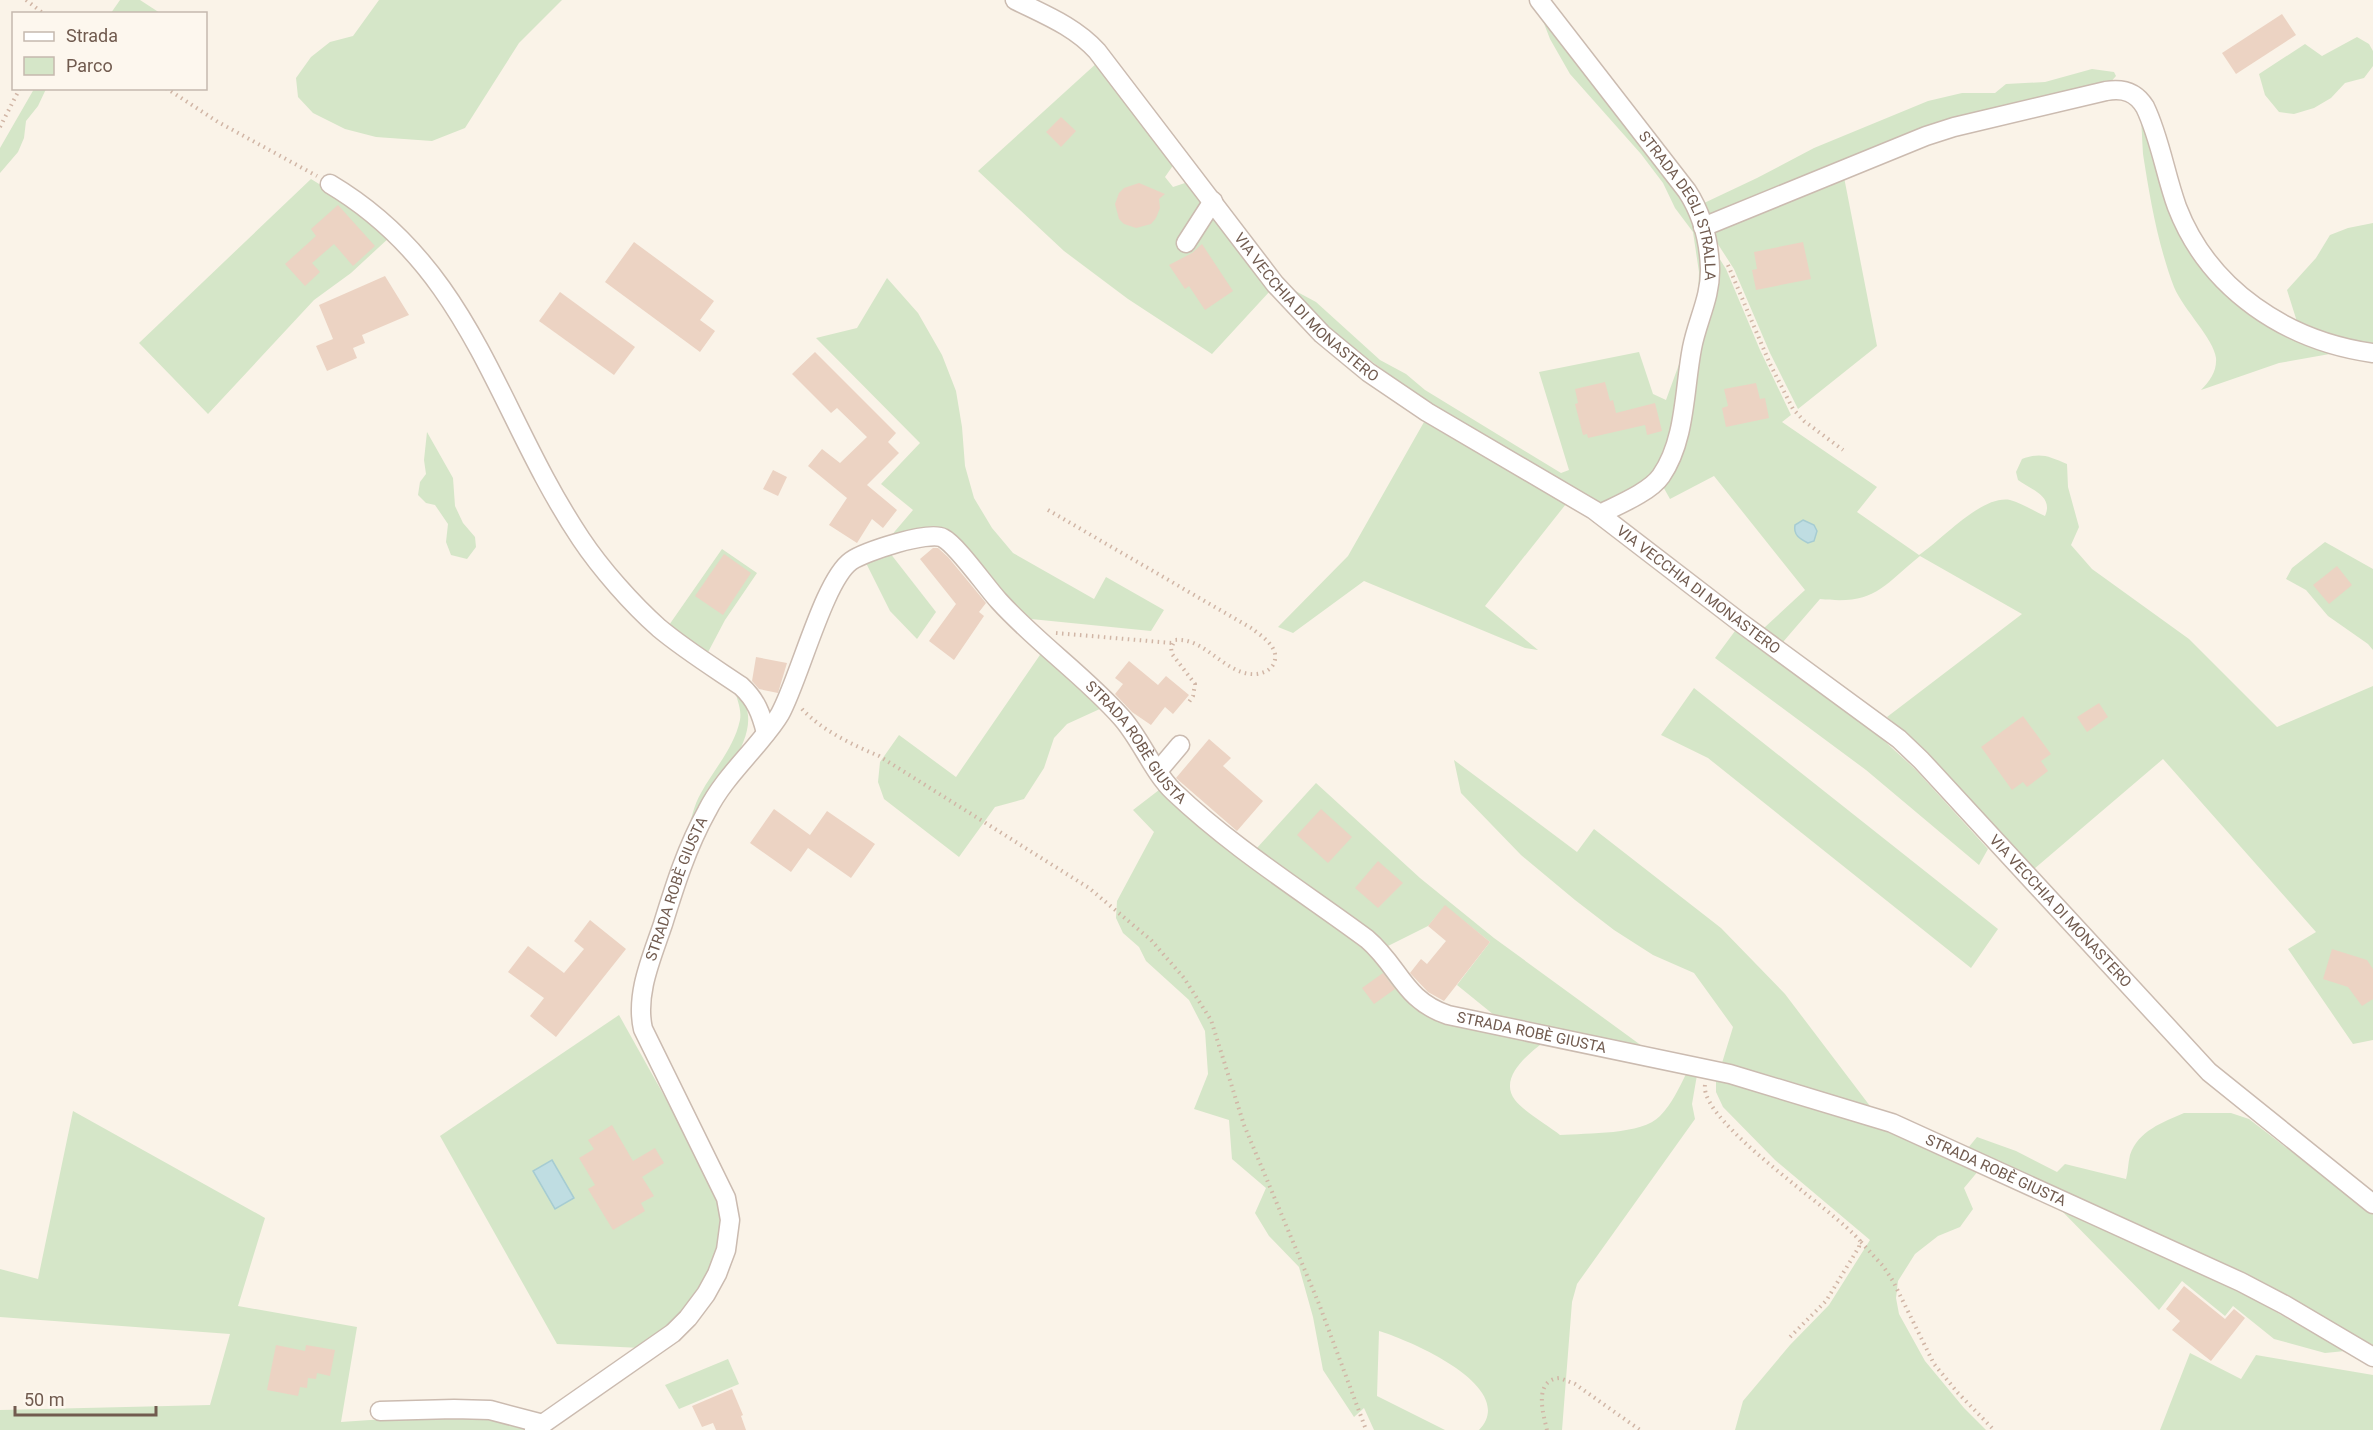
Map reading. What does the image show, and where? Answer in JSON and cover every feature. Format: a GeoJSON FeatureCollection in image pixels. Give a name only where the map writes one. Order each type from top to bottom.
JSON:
{"type":"FeatureCollection","features":[{"type":"Feature","properties":{"kind":"street","name":"VIA VECCHIA DI MONASTERO"},"geometry":{"type":"LineString","coordinates":[[1016,0],[1062,22],[1092,46],[1293,305],[1354,360],[1441,421],[1600,514],[1741,623],[1906,745],[2209,1072],[2373,1204]]}},
{"type":"Feature","properties":{"kind":"street","name":"STRADA DEGLI STRALLA"},"geometry":{"type":"LineString","coordinates":[[1539,0],[1687,190],[1698,210],[1710,267],[1708,289],[1693,345],[1680,422],[1672,453],[1657,481],[1600,514]]}},
{"type":"Feature","properties":{"kind":"street"},"geometry":{"type":"LineString","coordinates":[[1703,227],[1926,136],[1954,127],[2106,91],[2130,92],[2144,104],[2181,215],[2205,258],[2226,283],[2258,309],[2288,327],[2335,345],[2373,353]]}},
{"type":"Feature","properties":{"kind":"street"},"geometry":{"type":"LineString","coordinates":[[330,184],[368,209],[391,229],[418,257],[446,292],[482,352],[564,511],[592,555],[659,628],[752,696],[761,714],[766,733]]}},
{"type":"Feature","properties":{"kind":"street"},"geometry":{"type":"LineString","coordinates":[[1186,243],[1213,201]]}},
{"type":"Feature","properties":{"kind":"street","name":"STRADA ROBÈ GIUSTA"},"geometry":{"type":"LineString","coordinates":[[539,1427],[673,1333],[699,1304],[721,1263],[729,1232],[728,1203],[717,1175],[648,1041],[640,1018],[650,963],[694,836],[718,791],[779,716],[830,592],[843,568],[858,557],[891,545],[932,535],[942,537],[1000,603],[1092,687],[1122,718],[1174,792],[1233,842],[1378,948],[1408,989],[1429,1008],[1448,1015],[1707,1069],[1911,1130],[2241,1282],[2373,1357]]}},
{"type":"Feature","properties":{"kind":"street"},"geometry":{"type":"LineString","coordinates":[[1158,771],[1180,745]]}},
{"type":"Feature","properties":{"kind":"street"},"geometry":{"type":"LineString","coordinates":[[380,1411],[490,1410],[539,1427]]}},
{"type":"Feature","properties":{"kind":"path"},"geometry":{"type":"LineString","coordinates":[[27,0],[42,12]]}},
{"type":"Feature","properties":{"kind":"path"},"geometry":{"type":"LineString","coordinates":[[0,127],[19,90]]}},
{"type":"Feature","properties":{"kind":"path"},"geometry":{"type":"LineString","coordinates":[[169,90],[205,115],[330,184]]}},
{"type":"Feature","properties":{"kind":"path"},"geometry":{"type":"LineString","coordinates":[[1726,261],[1770,364],[1793,409],[1804,421],[1843,450]]}},
{"type":"Feature","properties":{"kind":"path"},"geometry":{"type":"LineString","coordinates":[[1029,630],[1172,643],[1180,639],[1247,674],[1268,671],[1275,658],[1268,641],[1251,628],[1048,510]]}},
{"type":"Feature","properties":{"kind":"path"},"geometry":{"type":"LineString","coordinates":[[1172,643],[1171,648],[1175,660],[1195,684],[1193,696],[1189,702]]}},
{"type":"Feature","properties":{"kind":"path"},"geometry":{"type":"LineString","coordinates":[[789,696],[809,717],[858,748],[879,756],[1089,888],[1151,940],[1184,978],[1211,1020],[1244,1125],[1319,1304],[1365,1427]]}},
{"type":"Feature","properties":{"kind":"path"},"geometry":{"type":"LineString","coordinates":[[1707,1069],[1706,1096],[1716,1113],[1770,1165],[1860,1242],[1883,1266],[1893,1281],[1934,1364],[1958,1394],[1994,1430]]}},
{"type":"Feature","properties":{"kind":"path"},"geometry":{"type":"LineString","coordinates":[[1789,1338],[1826,1301],[1860,1242]]}},
{"type":"Feature","properties":{"kind":"path"},"geometry":{"type":"LineString","coordinates":[[1547,1430],[1542,1394],[1548,1383],[1556,1378],[1571,1382],[1640,1430]]}},
{"type":"Feature","properties":{"kind":"green space"},"geometry":{"type":"Polygon","coordinates":[[[120,0],[140,0],[158,12],[112,12],[120,0]]]}},
{"type":"Feature","properties":{"kind":"green space"},"geometry":{"type":"Polygon","coordinates":[[[379,0],[562,0],[519,43],[465,128],[432,141],[376,137],[345,129],[313,113],[298,97],[296,78],[311,57],[330,42],[353,36],[379,0]]]}},
{"type":"Feature","properties":{"kind":"green space"},"geometry":{"type":"Polygon","coordinates":[[[1540,13],[1688,204],[1705,262],[1682,396],[1658,474],[1607,503],[1597,502],[1443,412],[1341,339],[1288,287],[1316,302],[1380,360],[1406,374],[1425,390],[1561,473],[1569,470],[1539,372],[1639,352],[1653,394],[1666,400],[1682,356],[1698,298],[1699,272],[1693,232],[1675,208],[1663,183],[1641,154],[1570,74],[1550,39],[1540,13]]]}},
{"type":"Feature","properties":{"kind":"green space"},"geometry":{"type":"Polygon","coordinates":[[[2357,37],[2369,44],[2373,51],[2373,66],[2364,78],[2345,83],[2331,98],[2314,108],[2294,114],[2279,112],[2265,95],[2259,74],[2305,44],[2322,56],[2357,37]]]}},
{"type":"Feature","properties":{"kind":"green space"},"geometry":{"type":"Polygon","coordinates":[[[1098,62],[1174,164],[1165,177],[1173,187],[1188,182],[1270,291],[1212,354],[1128,299],[1064,251],[978,171],[1098,62]]]}},
{"type":"Feature","properties":{"kind":"green space"},"geometry":{"type":"Polygon","coordinates":[[[2092,69],[2114,72],[2116,76],[2108,85],[1962,122],[1707,221],[1702,204],[1814,148],[1928,101],[1962,93],[1995,93],[2006,84],[2045,82],[2092,69]]]}},
{"type":"Feature","properties":{"kind":"green space"},"geometry":{"type":"Polygon","coordinates":[[[33,90],[46,90],[38,106],[26,121],[24,138],[18,152],[0,173],[0,148],[33,90]]]}},
{"type":"Feature","properties":{"kind":"green space"},"geometry":{"type":"Polygon","coordinates":[[[2140,113],[2204,265],[2341,352],[2279,363],[2201,390],[2212,376],[2216,358],[2210,342],[2178,296],[2168,271],[2149,188],[2143,154],[2140,113]]]}},
{"type":"Feature","properties":{"kind":"green space"},"geometry":{"type":"Polygon","coordinates":[[[1843,172],[1877,346],[1798,409],[1770,353],[1734,269],[1710,232],[1843,172]]]}},
{"type":"Feature","properties":{"kind":"green space"},"geometry":{"type":"Polygon","coordinates":[[[311,179],[345,200],[391,236],[351,273],[314,300],[208,414],[139,343],[311,179]]]}},
{"type":"Feature","properties":{"kind":"green space"},"geometry":{"type":"Polygon","coordinates":[[[2373,223],[2373,348],[2299,328],[2287,290],[2316,258],[2330,235],[2348,228],[2373,223]]]}},
{"type":"Feature","properties":{"kind":"green space"},"geometry":{"type":"Polygon","coordinates":[[[1711,245],[1726,269],[1760,350],[1791,415],[1782,422],[1877,487],[1857,512],[1919,555],[1975,511],[1999,500],[2014,501],[2045,516],[2047,509],[2044,498],[2018,480],[2016,472],[2022,459],[2039,455],[2050,457],[2067,464],[2068,487],[2079,527],[2071,545],[2092,569],[2189,639],[2277,727],[2373,686],[2373,1040],[2353,1044],[2288,949],[2316,932],[2163,759],[2034,869],[1922,747],[1887,717],[2022,614],[1920,556],[1876,592],[1853,599],[1820,599],[1783,642],[1764,628],[1805,590],[1714,476],[1670,499],[1661,483],[1711,245]]]}},
{"type":"Feature","properties":{"kind":"green space"},"geometry":{"type":"Polygon","coordinates":[[[887,278],[918,313],[942,355],[956,391],[965,466],[974,498],[992,528],[1013,553],[1094,599],[1106,577],[1164,610],[1151,631],[1031,619],[1009,599],[946,531],[930,527],[890,537],[913,510],[881,484],[920,443],[816,338],[857,328],[887,278]]]}},
{"type":"Feature","properties":{"kind":"green space"},"geometry":{"type":"Polygon","coordinates":[[[1424,422],[1566,504],[1485,606],[1538,650],[1525,648],[1364,581],[1293,633],[1278,627],[1348,556],[1424,422]]]}},
{"type":"Feature","properties":{"kind":"green space"},"geometry":{"type":"Polygon","coordinates":[[[427,432],[453,478],[455,506],[463,523],[475,537],[476,547],[467,559],[451,555],[446,542],[448,524],[435,505],[426,503],[418,495],[420,482],[426,474],[424,460],[427,432]]]}},
{"type":"Feature","properties":{"kind":"green space"},"geometry":{"type":"Polygon","coordinates":[[[2325,542],[2373,569],[2373,650],[2328,616],[2306,590],[2286,579],[2292,568],[2325,542]]]}},
{"type":"Feature","properties":{"kind":"green space"},"geometry":{"type":"Polygon","coordinates":[[[722,549],[757,573],[725,620],[706,656],[667,628],[722,549]]]}},
{"type":"Feature","properties":{"kind":"green space"},"geometry":{"type":"Polygon","coordinates":[[[890,553],[936,612],[917,639],[890,611],[865,561],[890,553]]]}},
{"type":"Feature","properties":{"kind":"green space"},"geometry":{"type":"Polygon","coordinates":[[[1735,631],[1880,737],[1915,769],[1988,849],[1979,865],[1866,770],[1715,658],[1735,631]]]}},
{"type":"Feature","properties":{"kind":"green space"},"geometry":{"type":"Polygon","coordinates":[[[1042,652],[1102,708],[1067,724],[1054,738],[1044,768],[1024,799],[995,807],[959,857],[884,799],[878,782],[880,762],[899,735],[956,777],[1042,652]]]}},
{"type":"Feature","properties":{"kind":"green space"},"geometry":{"type":"Polygon","coordinates":[[[735,688],[744,700],[748,713],[745,738],[733,762],[688,833],[699,798],[737,730],[740,711],[735,688]]]}},
{"type":"Feature","properties":{"kind":"green space"},"geometry":{"type":"Polygon","coordinates":[[[1694,688],[1998,929],[1971,968],[1708,758],[1661,735],[1694,688]]]}},
{"type":"Feature","properties":{"kind":"green space"},"geometry":{"type":"Polygon","coordinates":[[[1454,760],[1577,852],[1594,829],[1721,928],[1785,994],[1870,1106],[1722,1063],[1733,1027],[1694,973],[1653,955],[1614,930],[1521,855],[1461,793],[1454,760]]]}},
{"type":"Feature","properties":{"kind":"green space"},"geometry":{"type":"Polygon","coordinates":[[[1316,783],[1420,878],[1494,938],[1642,1046],[1494,1015],[1457,985],[1490,942],[1445,906],[1428,926],[1388,946],[1256,849],[1316,783]]]}},
{"type":"Feature","properties":{"kind":"green space"},"geometry":{"type":"Polygon","coordinates":[[[1159,790],[1225,848],[1362,948],[1426,1014],[1437,1021],[1544,1042],[1517,1067],[1510,1083],[1511,1092],[1524,1109],[1560,1135],[1613,1132],[1641,1127],[1660,1116],[1675,1096],[1687,1072],[1697,1075],[1692,1104],[1695,1119],[1577,1284],[1572,1302],[1562,1430],[1479,1430],[1488,1414],[1485,1398],[1473,1382],[1435,1355],[1379,1331],[1377,1396],[1445,1430],[1374,1430],[1364,1408],[1354,1417],[1323,1370],[1313,1317],[1299,1267],[1269,1236],[1255,1213],[1266,1188],[1232,1159],[1229,1120],[1194,1109],[1208,1074],[1205,1031],[1189,1000],[1146,961],[1139,947],[1123,933],[1116,918],[1117,901],[1154,832],[1133,810],[1159,790]]]}},
{"type":"Feature","properties":{"kind":"green space"},"geometry":{"type":"Polygon","coordinates":[[[619,1015],[704,1167],[722,1210],[721,1233],[715,1257],[696,1296],[667,1328],[641,1348],[557,1344],[440,1136],[619,1015]]]}},
{"type":"Feature","properties":{"kind":"green space"},"geometry":{"type":"Polygon","coordinates":[[[1716,1079],[1890,1132],[1979,1170],[1964,1188],[1973,1209],[1960,1227],[1938,1236],[1915,1254],[1898,1281],[1896,1298],[1899,1314],[1925,1361],[1964,1408],[1986,1430],[1735,1430],[1743,1401],[1790,1345],[1829,1305],[1870,1240],[1775,1160],[1723,1107],[1716,1092],[1716,1079]]]}},
{"type":"Feature","properties":{"kind":"green space"},"geometry":{"type":"Polygon","coordinates":[[[73,1111],[265,1218],[238,1306],[357,1327],[341,1422],[414,1417],[491,1418],[527,1427],[523,1430],[0,1430],[0,1410],[210,1405],[230,1334],[0,1317],[0,1269],[38,1279],[73,1111]]]}},
{"type":"Feature","properties":{"kind":"green space"},"geometry":{"type":"Polygon","coordinates":[[[2184,1113],[2231,1113],[2249,1119],[2373,1214],[2373,1346],[2238,1270],[1968,1148],[1977,1137],[2016,1151],[2057,1172],[2065,1164],[2126,1179],[2130,1155],[2139,1140],[2152,1128],[2184,1113]]]}},
{"type":"Feature","properties":{"kind":"green space"},"geometry":{"type":"Polygon","coordinates":[[[2056,1205],[2253,1299],[2345,1351],[2325,1353],[2274,1339],[2233,1306],[2225,1316],[2182,1281],[2159,1310],[2056,1205]]]}},
{"type":"Feature","properties":{"kind":"green space"},"geometry":{"type":"Polygon","coordinates":[[[2190,1353],[2241,1379],[2256,1355],[2373,1375],[2373,1430],[2160,1430],[2190,1353]]]}},
{"type":"Feature","properties":{"kind":"green space"},"geometry":{"type":"Polygon","coordinates":[[[728,1359],[739,1384],[679,1409],[665,1385],[728,1359]]]}},
{"type":"Feature","properties":{"kind":"water"},"geometry":{"type":"Polygon","coordinates":[[[1803,520],[1814,525],[1817,531],[1814,541],[1808,543],[1796,534],[1795,525],[1803,520]]]}},
{"type":"Feature","properties":{"kind":"water"},"geometry":{"type":"Polygon","coordinates":[[[552,1160],[574,1198],[555,1209],[533,1171],[552,1160]]]}},
{"type":"Feature","properties":{"kind":"building"},"geometry":{"type":"Polygon","coordinates":[[[2282,14],[2296,35],[2236,74],[2222,53],[2282,14]]]}},
{"type":"Feature","properties":{"kind":"building"},"geometry":{"type":"Polygon","coordinates":[[[1061,117],[1076,131],[1061,147],[1046,132],[1061,117]]]}},
{"type":"Feature","properties":{"kind":"building"},"geometry":{"type":"Polygon","coordinates":[[[1139,183],[1165,194],[1159,199],[1160,208],[1151,224],[1136,228],[1124,224],[1119,219],[1115,204],[1119,193],[1124,188],[1139,183]]]}},
{"type":"Feature","properties":{"kind":"building"},"geometry":{"type":"Polygon","coordinates":[[[338,205],[375,246],[353,266],[334,244],[312,263],[320,272],[305,286],[285,264],[316,236],[311,229],[338,205]]]}},
{"type":"Feature","properties":{"kind":"building"},"geometry":{"type":"Polygon","coordinates":[[[634,242],[714,301],[700,320],[715,331],[700,352],[605,282],[634,242]]]}},
{"type":"Feature","properties":{"kind":"building"},"geometry":{"type":"Polygon","coordinates":[[[1803,242],[1811,279],[1756,290],[1752,270],[1757,269],[1754,252],[1803,242]]]}},
{"type":"Feature","properties":{"kind":"building"},"geometry":{"type":"Polygon","coordinates":[[[1202,244],[1233,291],[1205,310],[1189,286],[1185,289],[1169,265],[1192,253],[1202,244]]]}},
{"type":"Feature","properties":{"kind":"building"},"geometry":{"type":"Polygon","coordinates":[[[385,276],[409,315],[362,335],[365,343],[353,348],[357,358],[327,371],[316,346],[333,339],[319,305],[385,276]]]}},
{"type":"Feature","properties":{"kind":"building"},"geometry":{"type":"Polygon","coordinates":[[[560,292],[635,347],[614,375],[539,321],[560,292]]]}},
{"type":"Feature","properties":{"kind":"building"},"geometry":{"type":"Polygon","coordinates":[[[815,352],[896,433],[888,442],[899,453],[867,485],[897,510],[883,528],[872,519],[857,543],[829,525],[847,498],[808,466],[822,449],[840,463],[867,437],[837,408],[831,413],[792,374],[815,352]]]}},
{"type":"Feature","properties":{"kind":"building"},"geometry":{"type":"Polygon","coordinates":[[[1605,382],[1616,413],[1655,403],[1662,431],[1647,435],[1645,425],[1588,438],[1587,434],[1583,435],[1575,404],[1578,403],[1575,389],[1605,382]]]}},
{"type":"Feature","properties":{"kind":"building"},"geometry":{"type":"Polygon","coordinates":[[[1756,383],[1760,399],[1765,398],[1769,418],[1726,427],[1722,408],[1728,406],[1724,389],[1756,383]]]}},
{"type":"Feature","properties":{"kind":"building"},"geometry":{"type":"Polygon","coordinates":[[[773,470],[787,477],[778,496],[763,489],[773,470]]]}},
{"type":"Feature","properties":{"kind":"building"},"geometry":{"type":"Polygon","coordinates":[[[933,548],[938,548],[948,557],[986,603],[979,612],[984,616],[954,660],[929,641],[956,604],[920,559],[933,548]]]}},
{"type":"Feature","properties":{"kind":"building"},"geometry":{"type":"Polygon","coordinates":[[[724,554],[751,573],[723,615],[695,596],[724,554]]]}},
{"type":"Feature","properties":{"kind":"building"},"geometry":{"type":"Polygon","coordinates":[[[2337,566],[2352,585],[2329,604],[2313,585],[2337,566]]]}},
{"type":"Feature","properties":{"kind":"building"},"geometry":{"type":"Polygon","coordinates":[[[756,657],[787,663],[778,693],[759,689],[752,681],[756,657]]]}},
{"type":"Feature","properties":{"kind":"building"},"geometry":{"type":"Polygon","coordinates":[[[1129,661],[1158,685],[1166,676],[1189,695],[1173,714],[1165,707],[1151,725],[1132,712],[1115,694],[1123,684],[1115,678],[1129,661]]]}},
{"type":"Feature","properties":{"kind":"building"},"geometry":{"type":"Polygon","coordinates":[[[2099,703],[2108,717],[2087,732],[2077,717],[2099,703]]]}},
{"type":"Feature","properties":{"kind":"building"},"geometry":{"type":"Polygon","coordinates":[[[2023,716],[2051,754],[2041,761],[2048,771],[2027,787],[2023,782],[2012,790],[1981,747],[2023,716]]]}},
{"type":"Feature","properties":{"kind":"building"},"geometry":{"type":"Polygon","coordinates":[[[1209,739],[1231,758],[1223,766],[1263,801],[1237,831],[1176,778],[1209,739]]]}},
{"type":"Feature","properties":{"kind":"building"},"geometry":{"type":"Polygon","coordinates":[[[774,809],[810,835],[827,811],[875,844],[851,878],[808,848],[791,872],[750,843],[774,809]]]}},
{"type":"Feature","properties":{"kind":"building"},"geometry":{"type":"Polygon","coordinates":[[[1321,809],[1352,837],[1328,863],[1297,835],[1321,809]]]}},
{"type":"Feature","properties":{"kind":"building"},"geometry":{"type":"Polygon","coordinates":[[[1378,861],[1403,883],[1378,908],[1355,888],[1378,861]]]}},
{"type":"Feature","properties":{"kind":"building"},"geometry":{"type":"Polygon","coordinates":[[[1445,905],[1490,942],[1444,1001],[1428,992],[1410,973],[1421,959],[1427,964],[1446,941],[1428,926],[1445,905]]]}},
{"type":"Feature","properties":{"kind":"building"},"geometry":{"type":"Polygon","coordinates":[[[590,920],[626,949],[556,1037],[530,1016],[544,998],[508,972],[528,946],[564,973],[584,949],[574,941],[590,920]]]}},
{"type":"Feature","properties":{"kind":"building"},"geometry":{"type":"Polygon","coordinates":[[[2332,949],[2367,960],[2373,969],[2373,999],[2362,1006],[2348,987],[2323,979],[2332,949]]]}},
{"type":"Feature","properties":{"kind":"building"},"geometry":{"type":"Polygon","coordinates":[[[1383,973],[1395,989],[1374,1004],[1362,988],[1383,973]]]}},
{"type":"Feature","properties":{"kind":"building"},"geometry":{"type":"Polygon","coordinates":[[[612,1125],[633,1161],[655,1148],[664,1163],[642,1177],[654,1196],[641,1203],[645,1211],[613,1230],[588,1189],[595,1185],[579,1158],[594,1149],[588,1140],[612,1125]]]}},
{"type":"Feature","properties":{"kind":"building"},"geometry":{"type":"Polygon","coordinates":[[[2184,1286],[2225,1319],[2234,1309],[2245,1318],[2211,1361],[2172,1330],[2180,1321],[2166,1309],[2184,1286]]]}},
{"type":"Feature","properties":{"kind":"building"},"geometry":{"type":"Polygon","coordinates":[[[276,1345],[305,1351],[306,1345],[335,1350],[330,1376],[317,1373],[316,1379],[308,1378],[307,1388],[300,1387],[298,1396],[267,1390],[276,1345]]]}},
{"type":"Feature","properties":{"kind":"building"},"geometry":{"type":"Polygon","coordinates":[[[732,1389],[743,1415],[741,1416],[746,1430],[716,1430],[713,1423],[702,1427],[692,1406],[732,1389]]]}}]}
